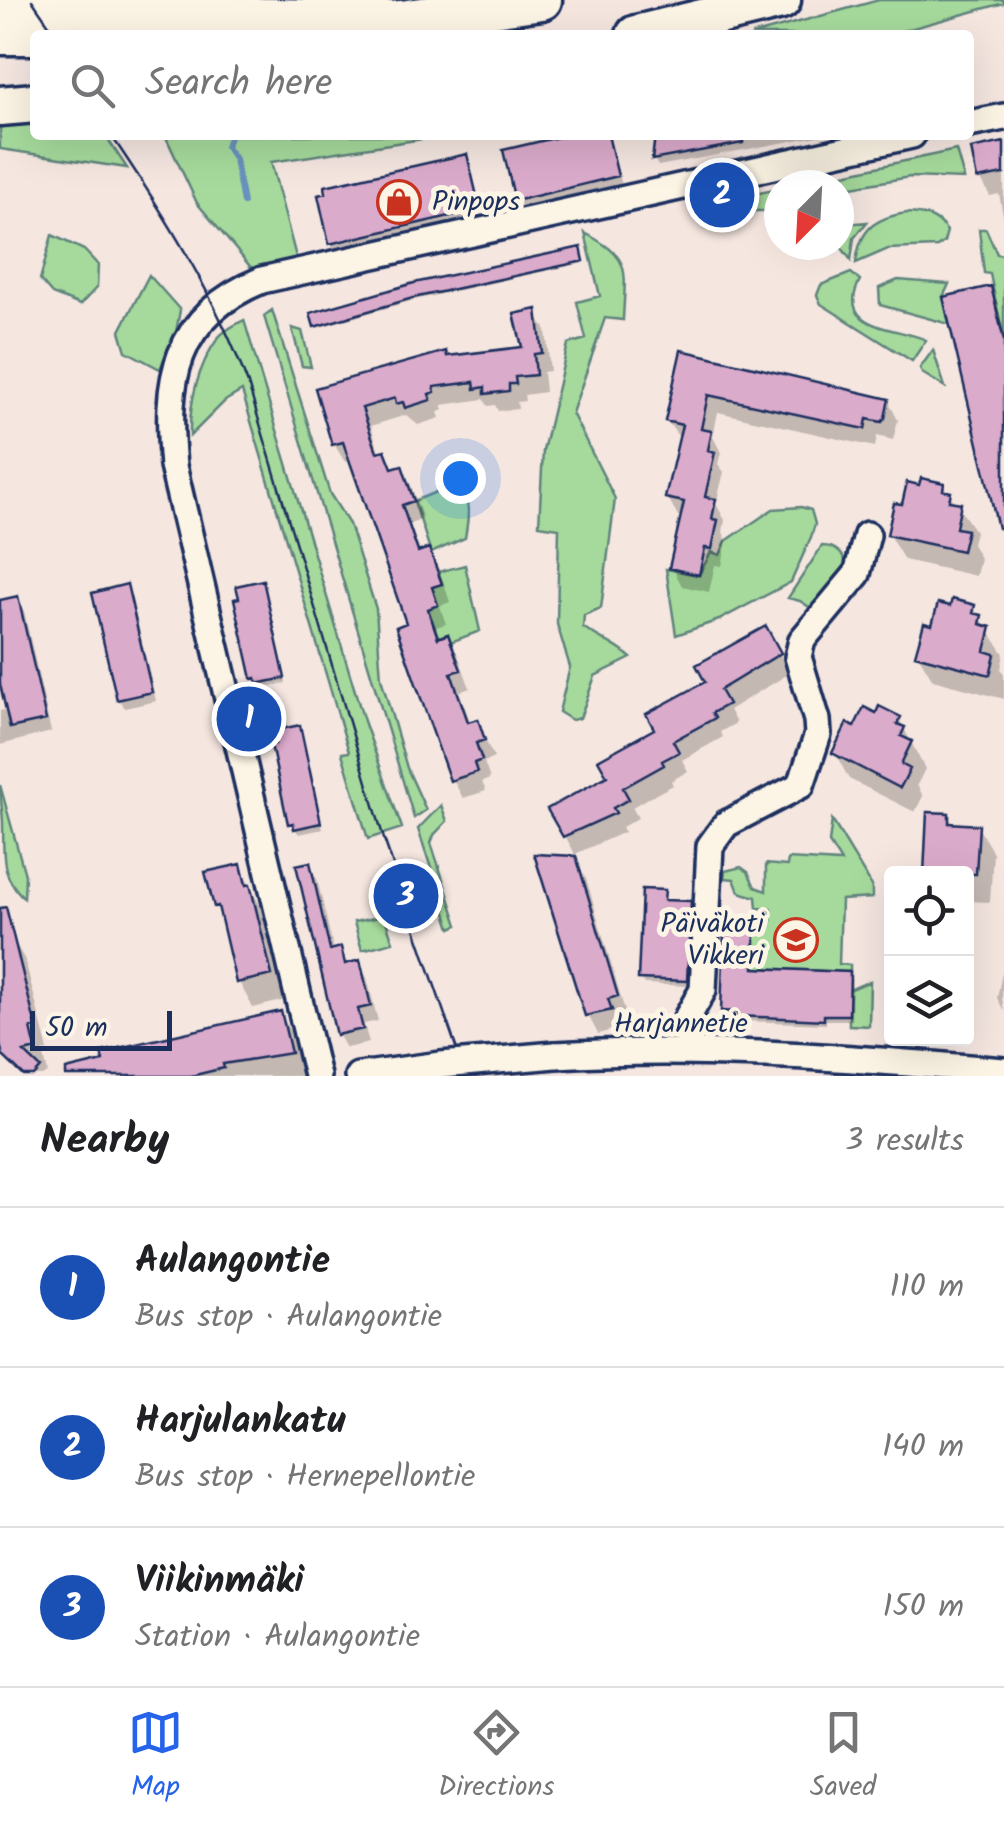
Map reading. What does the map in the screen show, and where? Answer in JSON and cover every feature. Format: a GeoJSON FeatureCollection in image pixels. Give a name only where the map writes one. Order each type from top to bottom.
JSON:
{"type":"FeatureCollection","features":[{"type":"Feature","properties":{"kind":"highway"},"geometry":{"type":"LineString","coordinates":[[255,30],[404,22],[542,0]]}},
{"type":"Feature","properties":{"kind":"highway"},"geometry":{"type":"LineString","coordinates":[[657,30],[781,0]]}},
{"type":"Feature","properties":{"kind":"highway"},"geometry":{"type":"LineString","coordinates":[[0,8],[404,22]]}},
{"type":"Feature","properties":{"kind":"highway"},"geometry":{"type":"LineString","coordinates":[[0,35],[30,35]]}},
{"type":"Feature","properties":{"kind":"highway"},"geometry":{"type":"LineString","coordinates":[[0,86],[30,87]]}},
{"type":"Feature","properties":{"kind":"highway"},"geometry":{"type":"LineString","coordinates":[[0,106],[30,104]]}},
{"type":"Feature","properties":{"kind":"street"},"geometry":{"type":"LineString","coordinates":[[974,123],[1004,117]]}},
{"type":"Feature","properties":{"kind":"street"},"geometry":{"type":"LineString","coordinates":[[317,1076],[180,496],[168,415],[172,378],[194,330],[224,300],[247,286],[888,140]]}},
{"type":"Feature","properties":{"kind":"street"},"geometry":{"type":"LineString","coordinates":[[689,1052],[687,1018],[703,990],[710,846],[726,824],[801,786],[818,734],[798,658],[802,640],[857,574],[867,535]]}},
{"type":"Feature","properties":{"kind":"street","name":"Harjannetie"},"geometry":{"type":"LineString","coordinates":[[358,1076],[555,1056],[689,1052],[866,1059],[1004,1071]]}},
{"type":"Feature","properties":{"kind":"green space"},"geometry":{"type":"Polygon","coordinates":[[[879,0],[1004,0],[906,30],[769,30],[879,0]]]}},
{"type":"Feature","properties":{"kind":"green space"},"geometry":{"type":"Polygon","coordinates":[[[0,122],[30,123],[30,140],[108,140],[127,168],[0,149],[0,122]]]}},
{"type":"Feature","properties":{"kind":"green space"},"geometry":{"type":"Polygon","coordinates":[[[167,140],[416,140],[271,162],[297,261],[254,271],[197,203],[167,140]]]}},
{"type":"Feature","properties":{"kind":"green space"},"geometry":{"type":"Polygon","coordinates":[[[956,150],[964,179],[910,177],[854,187],[854,172],[956,150]]]}},
{"type":"Feature","properties":{"kind":"green space"},"geometry":{"type":"Polygon","coordinates":[[[764,192],[764,211],[748,211],[729,199],[764,192]]]}},
{"type":"Feature","properties":{"kind":"green space"},"geometry":{"type":"Polygon","coordinates":[[[907,213],[939,222],[947,231],[944,242],[937,247],[888,249],[856,263],[861,242],[871,227],[907,213]]]}},
{"type":"Feature","properties":{"kind":"green space"},"geometry":{"type":"Polygon","coordinates":[[[867,222],[854,238],[854,223],[867,222]]]}},
{"type":"Feature","properties":{"kind":"green space"},"geometry":{"type":"Polygon","coordinates":[[[979,229],[986,229],[997,254],[1004,255],[1004,341],[990,274],[984,273],[979,229]]]}},
{"type":"Feature","properties":{"kind":"green space"},"geometry":{"type":"Polygon","coordinates":[[[585,233],[619,259],[625,289],[623,320],[605,318],[572,413],[615,499],[601,608],[584,615],[583,627],[631,658],[595,676],[580,718],[572,720],[559,712],[570,667],[557,624],[559,528],[539,525],[543,451],[568,344],[586,339],[577,302],[600,296],[585,233]]]}},
{"type":"Feature","properties":{"kind":"green space"},"geometry":{"type":"Polygon","coordinates":[[[52,235],[84,250],[98,265],[97,287],[80,305],[52,294],[40,280],[52,235]]]}},
{"type":"Feature","properties":{"kind":"green space"},"geometry":{"type":"Polygon","coordinates":[[[851,273],[860,280],[854,297],[863,318],[926,340],[912,361],[821,304],[817,295],[821,285],[851,273]]]}},
{"type":"Feature","properties":{"kind":"green space"},"geometry":{"type":"Polygon","coordinates":[[[149,275],[180,310],[176,332],[160,369],[126,351],[120,331],[149,275]]]}},
{"type":"Feature","properties":{"kind":"green space"},"geometry":{"type":"Polygon","coordinates":[[[898,280],[949,284],[943,297],[949,324],[880,305],[879,288],[898,280]]]}},
{"type":"Feature","properties":{"kind":"green space"},"geometry":{"type":"Polygon","coordinates":[[[272,310],[330,494],[349,524],[376,609],[381,678],[407,768],[426,810],[414,818],[264,316],[272,310]]]}},
{"type":"Feature","properties":{"kind":"green space"},"geometry":{"type":"Polygon","coordinates":[[[244,320],[364,721],[402,828],[368,839],[342,753],[349,752],[242,391],[225,401],[190,436],[193,398],[205,360],[220,335],[244,320]]]}},
{"type":"Feature","properties":{"kind":"green space"},"geometry":{"type":"Polygon","coordinates":[[[292,328],[302,331],[311,367],[302,366],[292,328]]]}},
{"type":"Feature","properties":{"kind":"green space"},"geometry":{"type":"Polygon","coordinates":[[[933,350],[945,387],[920,368],[933,350]]]}},
{"type":"Feature","properties":{"kind":"green space"},"geometry":{"type":"Polygon","coordinates":[[[458,483],[468,509],[465,538],[431,553],[414,501],[458,483]]]}},
{"type":"Feature","properties":{"kind":"green space"},"geometry":{"type":"Polygon","coordinates":[[[773,509],[811,510],[815,524],[791,582],[719,620],[676,635],[666,569],[699,575],[711,552],[720,555],[726,541],[773,509]]]}},
{"type":"Feature","properties":{"kind":"green space"},"geometry":{"type":"Polygon","coordinates":[[[822,546],[839,552],[849,568],[817,612],[788,598],[822,546]]]}},
{"type":"Feature","properties":{"kind":"green space"},"geometry":{"type":"Polygon","coordinates":[[[465,565],[480,631],[451,642],[448,634],[438,637],[432,620],[423,610],[432,587],[442,583],[438,572],[465,565]]]}},
{"type":"Feature","properties":{"kind":"green space"},"geometry":{"type":"Polygon","coordinates":[[[0,785],[25,875],[24,898],[11,882],[5,865],[0,785]]]}},
{"type":"Feature","properties":{"kind":"green space"},"geometry":{"type":"Polygon","coordinates":[[[441,805],[447,821],[431,843],[458,925],[451,928],[418,829],[441,805]]]}},
{"type":"Feature","properties":{"kind":"green space"},"geometry":{"type":"Polygon","coordinates":[[[832,820],[872,886],[872,898],[841,900],[839,964],[850,965],[850,972],[754,968],[753,920],[771,920],[771,909],[757,908],[756,897],[739,892],[734,879],[724,878],[725,871],[741,867],[755,887],[766,891],[766,864],[787,866],[788,859],[841,862],[829,843],[832,820]]]}},
{"type":"Feature","properties":{"kind":"green space"},"geometry":{"type":"Polygon","coordinates":[[[384,916],[393,942],[362,950],[354,922],[384,916]]]}},
{"type":"Feature","properties":{"kind":"green space"},"geometry":{"type":"Polygon","coordinates":[[[870,981],[869,1026],[849,1025],[849,990],[870,981]]]}},
{"type":"Feature","properties":{"kind":"building"},"geometry":{"type":"Polygon","coordinates":[[[546,140],[609,140],[618,176],[515,201],[503,150],[546,140]]]}},
{"type":"Feature","properties":{"kind":"building"},"geometry":{"type":"Polygon","coordinates":[[[654,140],[743,140],[743,143],[652,160],[654,140]]]}},
{"type":"Feature","properties":{"kind":"building"},"geometry":{"type":"Polygon","coordinates":[[[1004,142],[1004,174],[977,179],[971,149],[1004,142]]]}},
{"type":"Feature","properties":{"kind":"building","name":"Pinpops"},"geometry":{"type":"Polygon","coordinates":[[[467,154],[480,209],[329,244],[318,195],[326,193],[325,186],[467,154]]]}},
{"type":"Feature","properties":{"kind":"building"},"geometry":{"type":"Polygon","coordinates":[[[581,247],[584,261],[413,298],[314,327],[310,313],[414,283],[581,247]]]}},
{"type":"Feature","properties":{"kind":"building"},"geometry":{"type":"Polygon","coordinates":[[[991,286],[1004,341],[1004,528],[998,528],[943,297],[991,286]]]}},
{"type":"Feature","properties":{"kind":"building"},"geometry":{"type":"Polygon","coordinates":[[[537,309],[542,353],[534,354],[536,375],[515,377],[516,384],[509,384],[509,391],[485,394],[485,387],[475,389],[474,382],[434,387],[435,392],[429,394],[431,400],[405,408],[403,402],[396,404],[395,398],[362,408],[377,452],[385,450],[392,468],[402,465],[414,501],[402,505],[418,552],[429,548],[442,584],[432,587],[438,605],[428,609],[438,638],[448,634],[461,670],[451,673],[468,722],[478,719],[485,740],[476,743],[482,760],[474,763],[477,772],[450,781],[396,627],[406,623],[343,442],[332,445],[315,388],[446,351],[447,356],[522,347],[514,314],[537,309]]]}},
{"type":"Feature","properties":{"kind":"building"},"geometry":{"type":"Polygon","coordinates":[[[681,350],[889,399],[882,422],[867,419],[865,429],[708,395],[701,429],[712,431],[708,450],[715,452],[705,497],[716,499],[712,519],[718,520],[712,549],[705,548],[699,575],[669,568],[684,502],[665,498],[682,425],[665,421],[681,350]]]}},
{"type":"Feature","properties":{"kind":"building"},"geometry":{"type":"Polygon","coordinates":[[[921,478],[944,483],[943,490],[951,492],[949,501],[961,503],[956,528],[967,530],[962,551],[887,535],[894,503],[902,504],[907,482],[919,485],[921,478]]]}},
{"type":"Feature","properties":{"kind":"building"},"geometry":{"type":"Polygon","coordinates":[[[263,580],[285,678],[257,684],[256,678],[252,679],[234,599],[239,598],[236,586],[263,580]]]}},
{"type":"Feature","properties":{"kind":"building"},"geometry":{"type":"Polygon","coordinates":[[[127,584],[152,692],[117,700],[92,593],[127,584]]]}},
{"type":"Feature","properties":{"kind":"building"},"geometry":{"type":"Polygon","coordinates":[[[18,596],[46,720],[10,728],[0,684],[0,600],[18,596]]]}},
{"type":"Feature","properties":{"kind":"building"},"geometry":{"type":"Polygon","coordinates":[[[952,599],[975,605],[973,613],[982,615],[980,624],[991,627],[985,651],[995,654],[990,675],[915,655],[924,623],[932,625],[938,603],[950,606],[952,599]]]}},
{"type":"Feature","properties":{"kind":"building"},"geometry":{"type":"Polygon","coordinates":[[[766,626],[781,653],[720,690],[728,704],[712,713],[715,718],[673,741],[679,752],[662,761],[664,765],[623,788],[629,799],[613,808],[616,813],[563,837],[547,809],[607,776],[598,760],[654,729],[646,714],[705,682],[696,665],[766,626]]]}},
{"type":"Feature","properties":{"kind":"building"},"geometry":{"type":"Polygon","coordinates":[[[879,706],[901,717],[897,724],[905,727],[901,736],[912,741],[901,764],[910,769],[900,788],[832,753],[847,723],[854,727],[864,707],[876,713],[879,706]]]}},
{"type":"Feature","properties":{"kind":"building"},"geometry":{"type":"Polygon","coordinates":[[[300,725],[321,823],[294,829],[293,823],[288,824],[271,745],[275,744],[272,731],[300,725]]]}},
{"type":"Feature","properties":{"kind":"building"},"geometry":{"type":"Polygon","coordinates":[[[927,812],[949,813],[949,823],[979,825],[976,874],[974,866],[924,866],[927,812]]]}},
{"type":"Feature","properties":{"kind":"building"},"geometry":{"type":"Polygon","coordinates":[[[534,854],[576,856],[618,996],[608,999],[612,1010],[585,1016],[534,854]]]}},
{"type":"Feature","properties":{"kind":"building"},"geometry":{"type":"Polygon","coordinates":[[[310,862],[330,950],[341,947],[345,964],[360,960],[371,1006],[358,1009],[363,1029],[336,1035],[296,865],[310,862]]]}},
{"type":"Feature","properties":{"kind":"building"},"geometry":{"type":"Polygon","coordinates":[[[241,864],[246,885],[250,884],[272,975],[236,983],[218,906],[214,907],[205,872],[241,864]]]}},
{"type":"Feature","properties":{"kind":"building"},"geometry":{"type":"Polygon","coordinates":[[[642,889],[665,890],[664,900],[691,901],[687,981],[638,979],[642,889]]]}},
{"type":"Feature","properties":{"kind":"building"},"geometry":{"type":"Polygon","coordinates":[[[6,907],[36,1027],[31,1028],[36,1049],[24,1052],[41,1068],[34,1076],[24,1076],[3,1056],[0,1044],[0,908],[6,907]]]}},
{"type":"Feature","properties":{"kind":"building"},"geometry":{"type":"Polygon","coordinates":[[[724,932],[755,933],[754,968],[850,972],[849,1015],[824,1015],[824,1020],[738,1016],[738,1012],[721,1011],[724,932]]]}},
{"type":"Feature","properties":{"kind":"building"},"geometry":{"type":"Polygon","coordinates":[[[281,1011],[291,1053],[223,1064],[224,1068],[191,1076],[66,1076],[66,1070],[103,1061],[101,1052],[281,1011]]]}},
{"type":"Feature","properties":{"kind":"waterway"},"geometry":{"type":"LineString","coordinates":[[229,140],[226,146],[235,159],[243,203]]}},
{"type":"Feature","properties":{"kind":"tram line"},"geometry":{"type":"LineString","coordinates":[[32,0],[53,30]]}},
{"type":"Feature","properties":{"kind":"tram line"},"geometry":{"type":"LineString","coordinates":[[114,140],[187,255],[248,384],[384,839],[466,1076]]}},
{"type":"Feature","properties":{"kind":"place","name":"Harjulankatu"},"geometry":{"type":"Point","coordinates":[722,195]}},
{"type":"Feature","properties":{"kind":"place","name":"Pinpops"},"geometry":{"type":"Point","coordinates":[399,202]}},
{"type":"Feature","properties":{"kind":"place","name":"Aulangontie"},"geometry":{"type":"Point","coordinates":[249,719]}},
{"type":"Feature","properties":{"kind":"place","name":"Viikinmäki"},"geometry":{"type":"Point","coordinates":[406,896]}},
{"type":"Feature","properties":{"kind":"place","name":"Päiväkoti Vikkeri"},"geometry":{"type":"Point","coordinates":[796,940]}}]}
